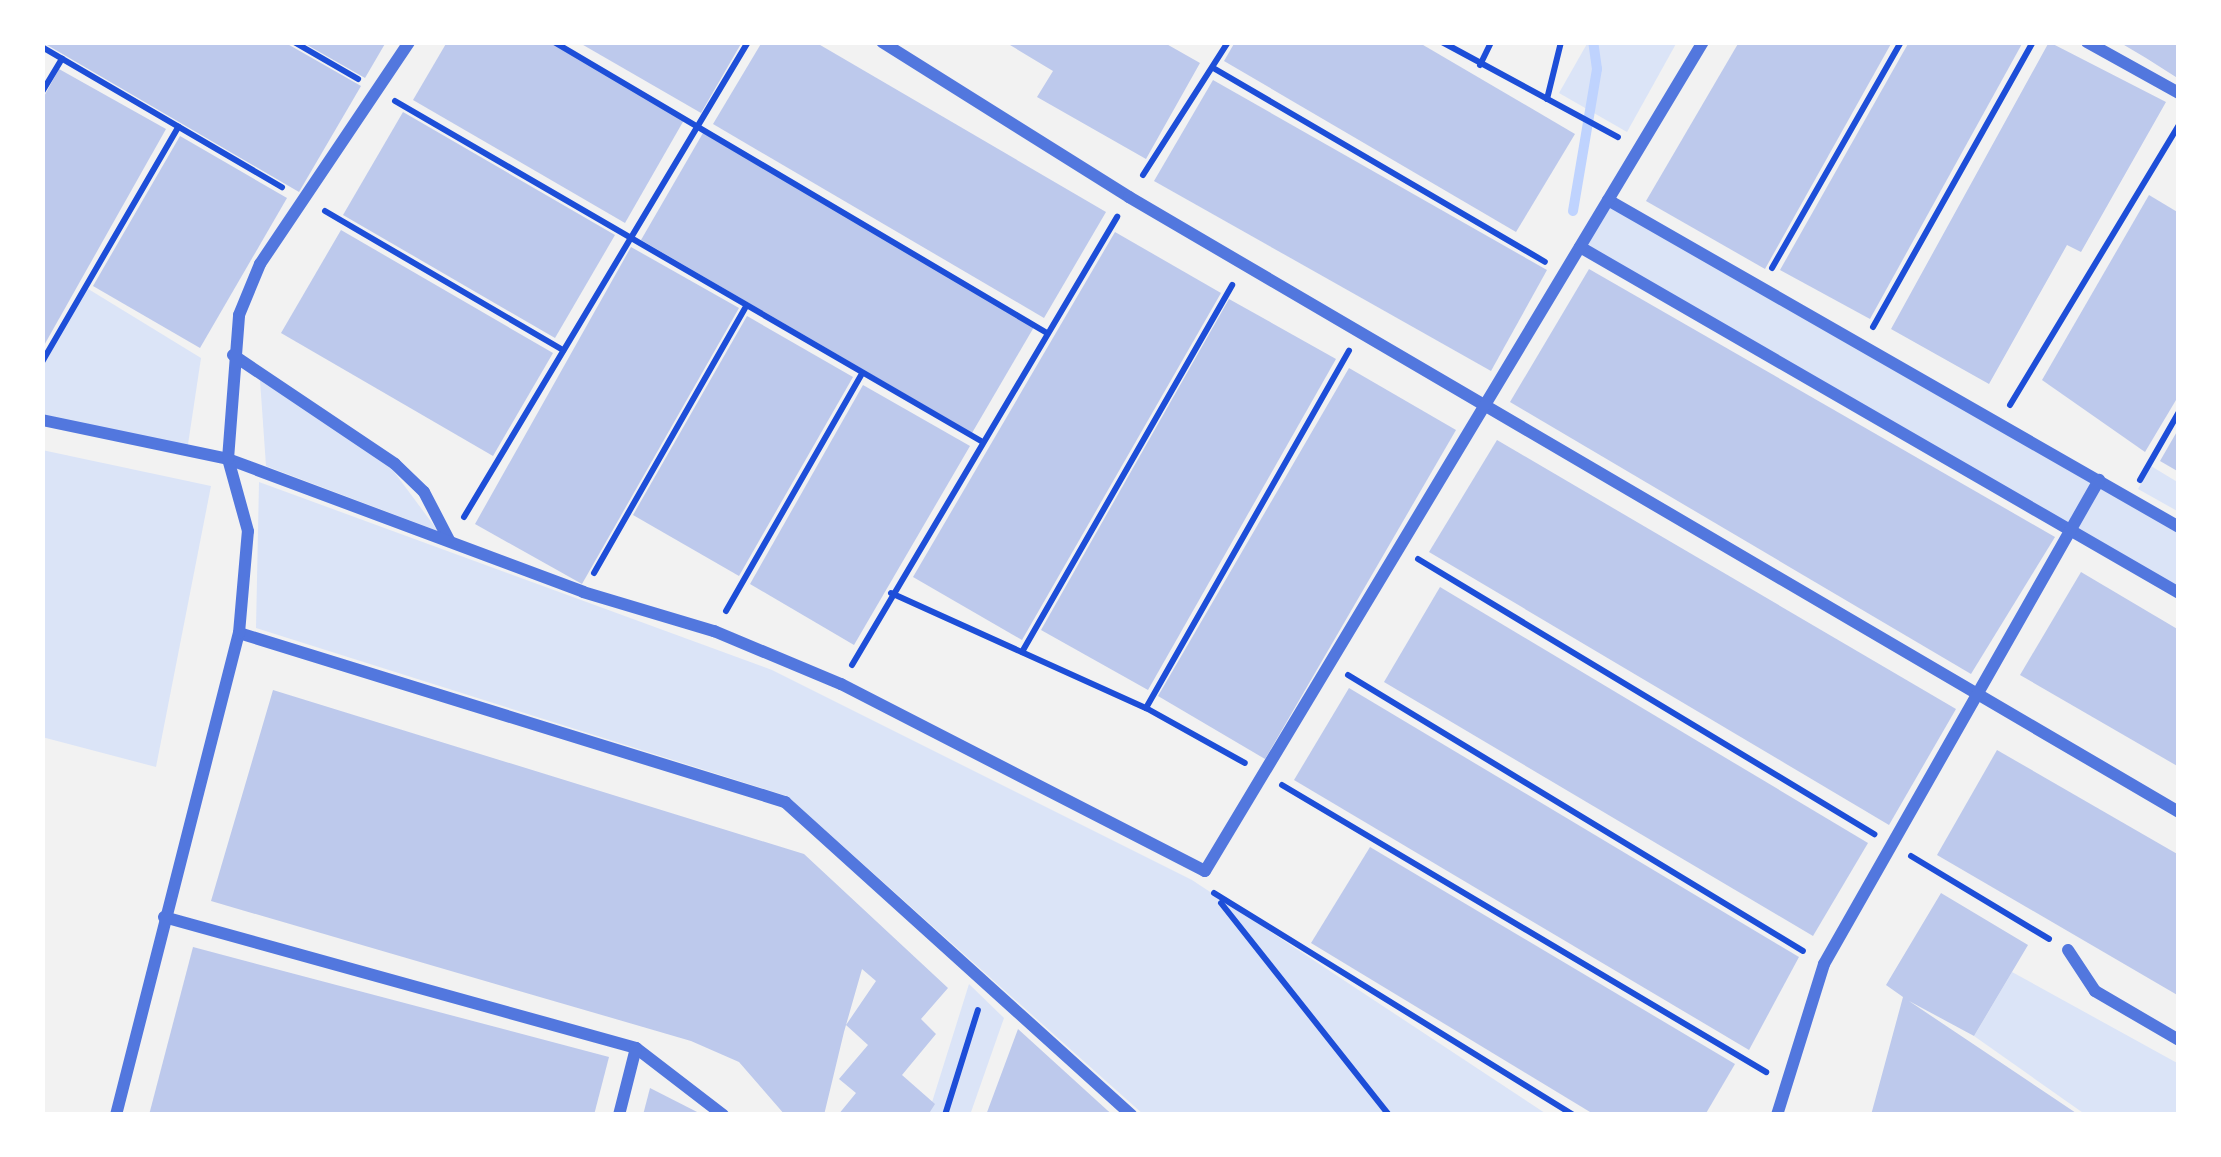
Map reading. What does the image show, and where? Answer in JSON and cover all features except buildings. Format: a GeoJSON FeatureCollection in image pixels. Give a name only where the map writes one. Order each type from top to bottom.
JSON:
{"type":"FeatureCollection","features":[{"type":"Feature","properties":{"kind":"street"},"geometry":{"type":"LineString","coordinates":[[116,1115],[239,633],[248,531],[228,460],[238,315],[260,265],[409,42]]}},
{"type":"Feature","properties":{"kind":"street"},"geometry":{"type":"LineString","coordinates":[[882,42],[1129,196],[1484,407],[2179,812]]}},
{"type":"Feature","properties":{"kind":"street"},"geometry":{"type":"LineString","coordinates":[[42,420],[228,460],[583,592],[714,631],[842,684],[1205,871],[1703,42]]}},
{"type":"Feature","properties":{"kind":"street"},"geometry":{"type":"LineString","coordinates":[[2087,42],[2179,94]]}},
{"type":"Feature","properties":{"kind":"street"},"geometry":{"type":"LineString","coordinates":[[1608,200],[2179,527]]}},
{"type":"Feature","properties":{"kind":"street"},"geometry":{"type":"LineString","coordinates":[[1580,247],[2179,593]]}},
{"type":"Feature","properties":{"kind":"street"},"geometry":{"type":"LineString","coordinates":[[233,355],[395,464],[424,492],[450,541]]}},
{"type":"Feature","properties":{"kind":"street"},"geometry":{"type":"LineString","coordinates":[[1778,1115],[1824,964],[2098,481]]}},
{"type":"Feature","properties":{"kind":"street"},"geometry":{"type":"LineString","coordinates":[[239,633],[785,802],[1132,1115]]}},
{"type":"Feature","properties":{"kind":"street"},"geometry":{"type":"LineString","coordinates":[[164,917],[636,1048],[722,1115]]}},
{"type":"Feature","properties":{"kind":"street"},"geometry":{"type":"LineString","coordinates":[[2068,950],[2095,991],[2179,1040]]}},
{"type":"Feature","properties":{"kind":"street"},"geometry":{"type":"LineString","coordinates":[[619,1115],[636,1048]]}},
{"type":"Feature","properties":{"kind":"path"},"geometry":{"type":"LineString","coordinates":[[294,42],[981,441]]}},
{"type":"Feature","properties":{"kind":"path"},"geometry":{"type":"LineString","coordinates":[[554,42],[1048,334]]}},
{"type":"Feature","properties":{"kind":"path"},"geometry":{"type":"LineString","coordinates":[[450,541],[748,42]]}},
{"type":"Feature","properties":{"kind":"path"},"geometry":{"type":"LineString","coordinates":[[1442,42],[1599,128]]}},
{"type":"Feature","properties":{"kind":"path"},"geometry":{"type":"LineString","coordinates":[[1480,65],[1491,42]]}},
{"type":"Feature","properties":{"kind":"path"},"geometry":{"type":"LineString","coordinates":[[1547,99],[1562,42]]}},
{"type":"Feature","properties":{"kind":"path"},"geometry":{"type":"LineString","coordinates":[[1761,287],[1901,42]]}},
{"type":"Feature","properties":{"kind":"path"},"geometry":{"type":"LineString","coordinates":[[1863,346],[2032,42]]}},
{"type":"Feature","properties":{"kind":"path"},"geometry":{"type":"LineString","coordinates":[[842,684],[981,441],[1225,45]]}},
{"type":"Feature","properties":{"kind":"path"},"geometry":{"type":"LineString","coordinates":[[42,92],[62,59]]}},
{"type":"Feature","properties":{"kind":"path"},"geometry":{"type":"LineString","coordinates":[[1214,69],[1564,273]]}},
{"type":"Feature","properties":{"kind":"path"},"geometry":{"type":"LineString","coordinates":[[1999,423],[2179,125]]}},
{"type":"Feature","properties":{"kind":"path"},"geometry":{"type":"LineString","coordinates":[[42,362],[178,128]]}},
{"type":"Feature","properties":{"kind":"path"},"geometry":{"type":"LineString","coordinates":[[1022,652],[1245,263]]}},
{"type":"Feature","properties":{"kind":"path"},"geometry":{"type":"LineString","coordinates":[[583,592],[746,307]]}},
{"type":"Feature","properties":{"kind":"path"},"geometry":{"type":"LineString","coordinates":[[1146,708],[1361,330]]}},
{"type":"Feature","properties":{"kind":"path"},"geometry":{"type":"LineString","coordinates":[[714,631],[861,375]]}},
{"type":"Feature","properties":{"kind":"path"},"geometry":{"type":"LineString","coordinates":[[2129,498],[2179,412]]}},
{"type":"Feature","properties":{"kind":"path"},"geometry":{"type":"LineString","coordinates":[[1399,548],[2068,950]]}},
{"type":"Feature","properties":{"kind":"path"},"geometry":{"type":"LineString","coordinates":[[891,592],[1146,708],[1786,1084]]}},
{"type":"Feature","properties":{"kind":"path"},"geometry":{"type":"LineString","coordinates":[[1329,664],[1824,964]]}},
{"type":"Feature","properties":{"kind":"path"},"geometry":{"type":"LineString","coordinates":[[1205,871],[1215,896],[1389,1115]]}},
{"type":"Feature","properties":{"kind":"path"},"geometry":{"type":"LineString","coordinates":[[1215,896],[1573,1115]]}},
{"type":"Feature","properties":{"kind":"path"},"geometry":{"type":"LineString","coordinates":[[945,1115],[986,984]]}},
{"type":"Feature","properties":{"kind":"shaded area"},"geometry":{"type":"Polygon","coordinates":[[[1588,42],[1677,42],[1627,132],[1559,93],[1588,42]]]}},
{"type":"Feature","properties":{"kind":"shaded area"},"geometry":{"type":"Polygon","coordinates":[[[1608,200],[2179,527],[2179,593],[1580,247],[1608,200]]]}},
{"type":"Feature","properties":{"kind":"shaded area"},"geometry":{"type":"Polygon","coordinates":[[[85,287],[201,358],[187,451],[42,420],[42,362],[85,287]]]}},
{"type":"Feature","properties":{"kind":"shaded area"},"geometry":{"type":"Polygon","coordinates":[[[260,380],[389,465],[438,531],[266,466],[260,380]]]}},
{"type":"Feature","properties":{"kind":"shaded area"},"geometry":{"type":"Polygon","coordinates":[[[42,450],[211,486],[156,767],[42,737],[42,450]]]}},
{"type":"Feature","properties":{"kind":"shaded area"},"geometry":{"type":"Polygon","coordinates":[[[2151,466],[2179,483],[2179,512],[2138,489],[2151,466]]]}},
{"type":"Feature","properties":{"kind":"shaded area"},"geometry":{"type":"Polygon","coordinates":[[[259,482],[772,670],[1192,880],[1548,1115],[1144,1115],[787,796],[256,628],[259,482]]]}},
{"type":"Feature","properties":{"kind":"shaded area"},"geometry":{"type":"Polygon","coordinates":[[[2012,972],[2179,1064],[2179,1115],[2086,1115],[1974,1036],[2012,972]]]}},
{"type":"Feature","properties":{"kind":"shaded area"},"geometry":{"type":"Polygon","coordinates":[[[969,984],[1004,1018],[970,1115],[928,1115],[969,984]]]}},
{"type":"Feature","properties":{"kind":"waterway"},"geometry":{"type":"LineString","coordinates":[[1573,211],[1597,69],[1593,42]]}}]}
